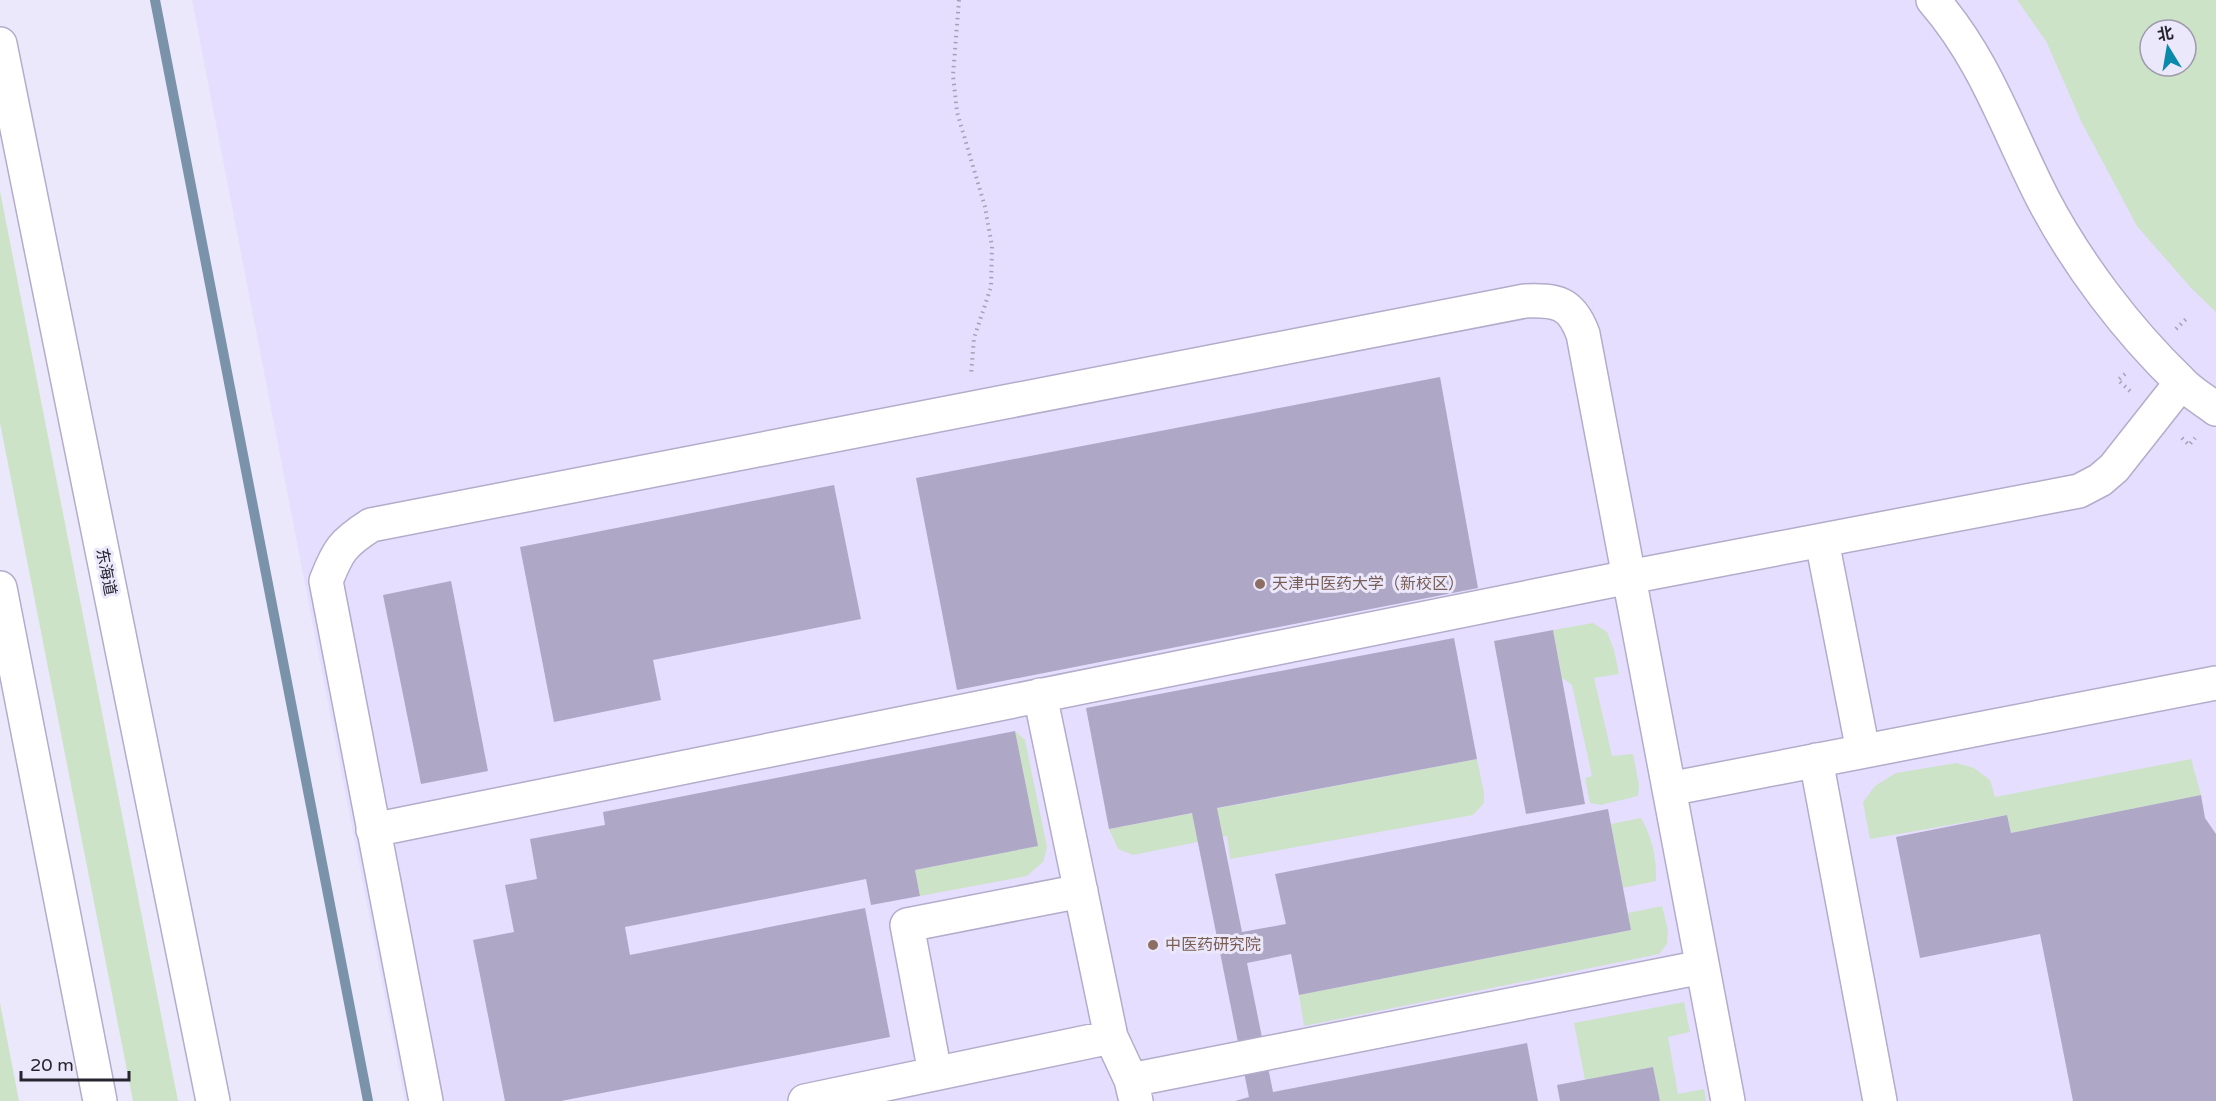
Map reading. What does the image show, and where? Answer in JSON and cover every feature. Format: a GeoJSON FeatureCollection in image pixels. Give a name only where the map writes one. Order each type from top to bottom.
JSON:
{"type":"FeatureCollection","features":[{"type":"Feature","properties":{"kind":"main road"},"geometry":{"type":"LineString","coordinates":[[1933,0],[1971,50],[1990,84],[2065,241],[2132,329],[2181,382],[2216,409]]}},
{"type":"Feature","properties":{"kind":"main road","name":"东海道"},"geometry":{"type":"LineString","coordinates":[[0,44],[213,1101]]}},
{"type":"Feature","properties":{"kind":"main road"},"geometry":{"type":"LineString","coordinates":[[426,1101],[326,581],[335,557],[349,540],[371,525],[1525,301],[1546,301],[1563,305],[1576,316],[1583,334],[1728,1101]]}},
{"type":"Feature","properties":{"kind":"main road"},"geometry":{"type":"LineString","coordinates":[[373,830],[1629,576],[2079,491],[2100,480],[2114,468],[2181,382]]}},
{"type":"Feature","properties":{"kind":"main road"},"geometry":{"type":"LineString","coordinates":[[1822,541],[1863,752]]}},
{"type":"Feature","properties":{"kind":"main road"},"geometry":{"type":"LineString","coordinates":[[0,588],[100,1101]]}},
{"type":"Feature","properties":{"kind":"main road"},"geometry":{"type":"LineString","coordinates":[[1669,789],[2216,683]]}},
{"type":"Feature","properties":{"kind":"main road"},"geometry":{"type":"LineString","coordinates":[[1040,695],[1111,1037],[1134,1090],[1702,967]]}},
{"type":"Feature","properties":{"kind":"main road"},"geometry":{"type":"LineString","coordinates":[[1816,760],[1880,1101]]}},
{"type":"Feature","properties":{"kind":"main road"},"geometry":{"type":"LineString","coordinates":[[935,1073],[907,925],[1081,891]]}},
{"type":"Feature","properties":{"kind":"main road"},"geometry":{"type":"LineString","coordinates":[[805,1101],[1111,1037]]}},
{"type":"Feature","properties":{"kind":"path"},"geometry":{"type":"LineString","coordinates":[[959,0],[953,75],[957,112],[985,207],[992,246],[991,287],[974,338],[971,363],[972,408]]}},
{"type":"Feature","properties":{"kind":"shaded area","name":"天津中医药大学（新校区）"},"geometry":{"type":"Polygon","coordinates":[[[192,0],[2216,0],[2216,1101],[405,1101],[192,0]]]}},
{"type":"Feature","properties":{"kind":"green space"},"geometry":{"type":"Polygon","coordinates":[[[2017,0],[2216,0],[2216,312],[2191,288],[2137,226],[2082,123],[2046,41],[2017,0]]]}},
{"type":"Feature","properties":{"kind":"green space"},"geometry":{"type":"Polygon","coordinates":[[[0,191],[178,1101],[133,1101],[0,423],[0,191]]]}},
{"type":"Feature","properties":{"kind":"green space"},"geometry":{"type":"Polygon","coordinates":[[[1593,623],[1607,632],[1619,674],[1594,678],[1612,756],[1633,754],[1639,785],[1638,796],[1601,805],[1590,803],[1585,778],[1592,776],[1572,685],[1562,678],[1553,630],[1593,623]]]}},
{"type":"Feature","properties":{"kind":"green space"},"geometry":{"type":"Polygon","coordinates":[[[1015,731],[1025,740],[1047,847],[1043,862],[1027,876],[920,896],[915,870],[1037,846],[1015,731]]]}},
{"type":"Feature","properties":{"kind":"green space"},"geometry":{"type":"Polygon","coordinates":[[[1477,759],[1484,803],[1473,815],[1230,859],[1227,836],[1133,855],[1118,849],[1109,829],[1477,759]]]}},
{"type":"Feature","properties":{"kind":"green space"},"geometry":{"type":"Polygon","coordinates":[[[2191,759],[2201,795],[2011,833],[2007,815],[1870,839],[1863,802],[1875,786],[1896,773],[1956,763],[1974,768],[1990,780],[1995,797],[2191,759]]]}},
{"type":"Feature","properties":{"kind":"green space"},"geometry":{"type":"Polygon","coordinates":[[[1641,818],[1653,848],[1656,881],[1623,888],[1611,824],[1641,818]]]}},
{"type":"Feature","properties":{"kind":"green space"},"geometry":{"type":"Polygon","coordinates":[[[1662,906],[1668,930],[1667,944],[1659,954],[1304,1026],[1299,995],[1631,930],[1628,913],[1662,906]]]}},
{"type":"Feature","properties":{"kind":"green space"},"geometry":{"type":"Polygon","coordinates":[[[1684,1002],[1690,1032],[1668,1037],[1678,1094],[1704,1089],[1706,1101],[1660,1101],[1653,1067],[1585,1080],[1574,1023],[1684,1002]]]}},
{"type":"Feature","properties":{"kind":"green space"},"geometry":{"type":"Polygon","coordinates":[[[0,1003],[19,1101],[0,1101],[0,1003]]]}},
{"type":"Feature","properties":{"kind":"building"},"geometry":{"type":"Polygon","coordinates":[[[1440,377],[1478,588],[957,690],[916,478],[1440,377]]]}},
{"type":"Feature","properties":{"kind":"building"},"geometry":{"type":"Polygon","coordinates":[[[834,485],[861,619],[653,660],[661,700],[554,722],[520,547],[834,485]]]}},
{"type":"Feature","properties":{"kind":"building"},"geometry":{"type":"Polygon","coordinates":[[[451,581],[488,771],[421,784],[383,595],[451,581]]]}},
{"type":"Feature","properties":{"kind":"building"},"geometry":{"type":"Polygon","coordinates":[[[1553,630],[1585,804],[1526,814],[1494,641],[1553,630]]]}},
{"type":"Feature","properties":{"kind":"building"},"geometry":{"type":"Polygon","coordinates":[[[1454,638],[1477,759],[1217,808],[1242,932],[1286,924],[1275,874],[1608,809],[1631,930],[1299,995],[1291,954],[1247,963],[1273,1092],[1527,1043],[1538,1101],[1235,1101],[1249,1097],[1192,813],[1109,829],[1086,708],[1454,638]]]}},
{"type":"Feature","properties":{"kind":"building"},"geometry":{"type":"Polygon","coordinates":[[[1015,731],[1038,846],[915,870],[920,896],[871,905],[866,879],[625,927],[630,955],[865,908],[890,1037],[561,1101],[505,1101],[473,940],[514,932],[505,885],[537,879],[530,839],[605,825],[603,812],[1015,731]]]}},
{"type":"Feature","properties":{"kind":"building"},"geometry":{"type":"Polygon","coordinates":[[[2201,795],[2205,818],[2216,834],[2216,1101],[2073,1101],[2040,934],[1920,958],[1896,837],[2007,815],[2011,833],[2201,795]]]}},
{"type":"Feature","properties":{"kind":"building"},"geometry":{"type":"Polygon","coordinates":[[[1653,1067],[1660,1101],[1560,1101],[1557,1085],[1653,1067]]]}},
{"type":"Feature","properties":{"kind":"waterway"},"geometry":{"type":"LineString","coordinates":[[155,0],[368,1101]]}},
{"type":"Feature","properties":{"kind":"place","name":"天津中医药大学（新校区）"},"geometry":{"type":"Point","coordinates":[1260,584]}},
{"type":"Feature","properties":{"kind":"place","name":"中医药研究院"},"geometry":{"type":"Point","coordinates":[1153,945]}}]}
